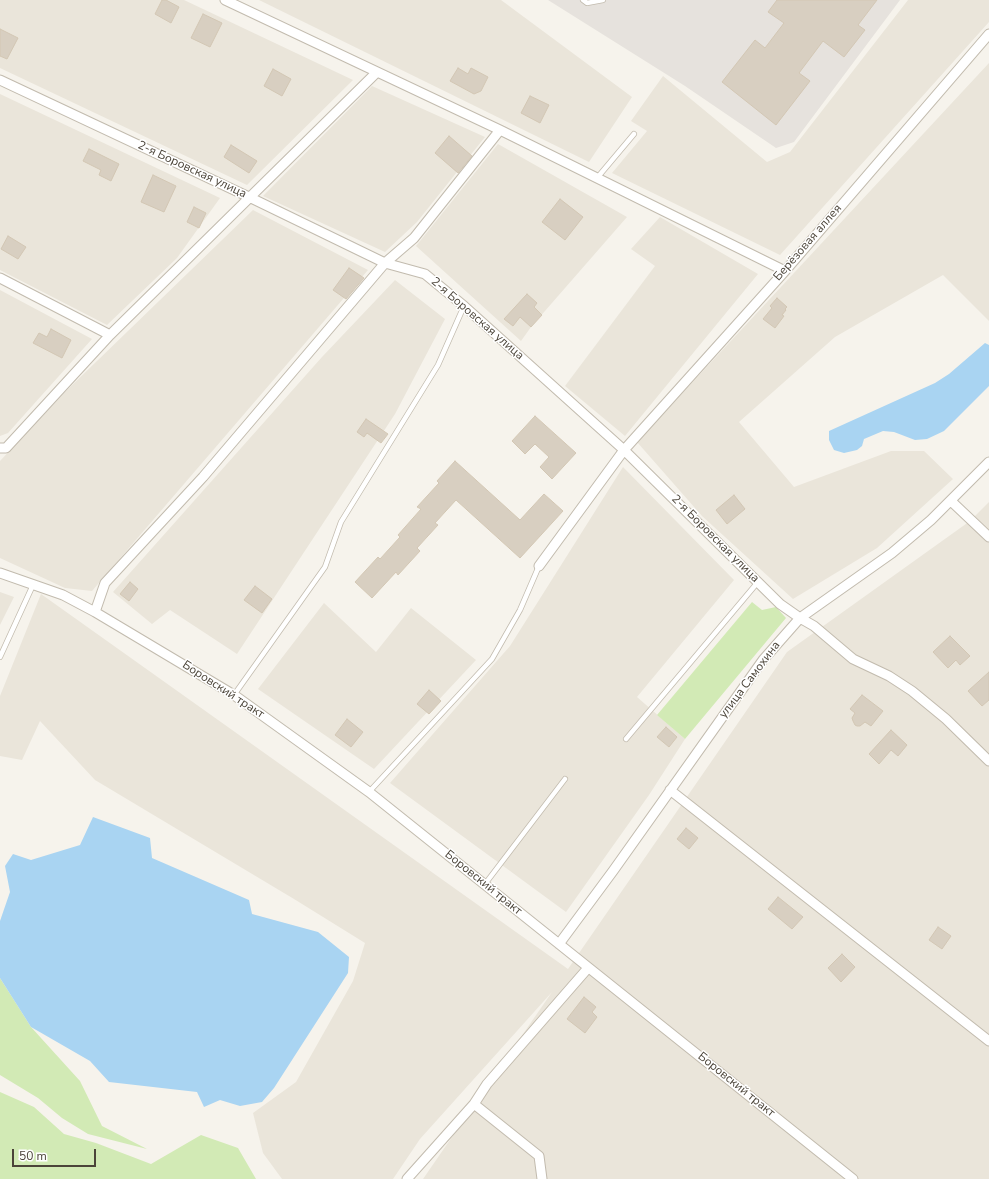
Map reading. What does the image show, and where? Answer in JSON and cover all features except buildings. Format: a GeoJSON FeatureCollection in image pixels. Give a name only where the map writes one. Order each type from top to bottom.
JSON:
{"type":"FeatureCollection","features":[{"type":"Feature","properties":{"kind":"street"},"geometry":{"type":"LineString","coordinates":[[225,0],[376,73],[500,130],[785,271]]}},
{"type":"Feature","properties":{"kind":"street","name":"Берёзовая аллея"},"geometry":{"type":"LineString","coordinates":[[539,566],[624,450],[785,271],[989,35]]}},
{"type":"Feature","properties":{"kind":"street"},"geometry":{"type":"LineString","coordinates":[[0,448],[6,448],[110,335],[376,73]]}},
{"type":"Feature","properties":{"kind":"street","name":"2-я Боровская улица"},"geometry":{"type":"LineString","coordinates":[[0,80],[249,197],[385,263],[425,274],[464,306],[624,450],[780,604],[814,626],[853,659],[889,676],[912,691],[946,720],[989,761]]}},
{"type":"Feature","properties":{"kind":"street"},"geometry":{"type":"LineString","coordinates":[[95,612],[105,583],[203,477],[385,263],[414,238],[500,130]]}},
{"type":"Feature","properties":{"kind":"street"},"geometry":{"type":"LineString","coordinates":[[0,278],[110,335]]}},
{"type":"Feature","properties":{"kind":"street","name":"улица Самохина"},"geometry":{"type":"LineString","coordinates":[[559,944],[764,660],[800,618],[892,552],[931,520],[989,462]]}},
{"type":"Feature","properties":{"kind":"street"},"geometry":{"type":"LineString","coordinates":[[951,501],[989,537]]}},
{"type":"Feature","properties":{"kind":"street","name":"Боровский тракт"},"geometry":{"type":"LineString","coordinates":[[0,573],[63,595],[95,612],[234,695],[369,792],[853,1179]]}},
{"type":"Feature","properties":{"kind":"street"},"geometry":{"type":"LineString","coordinates":[[670,790],[989,1040]]}},
{"type":"Feature","properties":{"kind":"street"},"geometry":{"type":"LineString","coordinates":[[407,1179],[474,1104],[487,1084],[588,968]]}},
{"type":"Feature","properties":{"kind":"street"},"geometry":{"type":"LineString","coordinates":[[474,1104],[539,1156],[542,1179]]}},
{"type":"Feature","properties":{"kind":"lane"},"geometry":{"type":"LineString","coordinates":[[583,0],[587,3],[603,0]]}},
{"type":"Feature","properties":{"kind":"lane"},"geometry":{"type":"LineString","coordinates":[[597,178],[634,134]]}},
{"type":"Feature","properties":{"kind":"lane"},"geometry":{"type":"LineString","coordinates":[[234,695],[325,567],[341,522],[438,365],[464,306]]}},
{"type":"Feature","properties":{"kind":"lane"},"geometry":{"type":"LineString","coordinates":[[369,792],[492,658],[520,610],[539,566]]}},
{"type":"Feature","properties":{"kind":"lane"},"geometry":{"type":"LineString","coordinates":[[626,739],[758,582]]}},
{"type":"Feature","properties":{"kind":"lane"},"geometry":{"type":"LineString","coordinates":[[0,657],[33,585]]}},
{"type":"Feature","properties":{"kind":"lane"},"geometry":{"type":"LineString","coordinates":[[485,884],[565,779]]}},
{"type":"Feature","properties":{"kind":"shaded area"},"geometry":{"type":"Polygon","coordinates":[[[0,0],[184,0],[353,80],[247,185],[0,68],[0,0]]]}},
{"type":"Feature","properties":{"kind":"shaded area"},"geometry":{"type":"Polygon","coordinates":[[[259,0],[501,0],[632,97],[589,162],[259,0]]]}},
{"type":"Feature","properties":{"kind":"shaded area"},"geometry":{"type":"Polygon","coordinates":[[[548,0],[900,0],[794,142],[776,148],[685,86],[548,0]]]}},
{"type":"Feature","properties":{"kind":"shaded area"},"geometry":{"type":"Polygon","coordinates":[[[908,0],[989,0],[989,22],[780,255],[612,173],[647,131],[631,121],[663,76],[767,162],[790,152],[908,0]]]}},
{"type":"Feature","properties":{"kind":"shaded area"},"geometry":{"type":"Polygon","coordinates":[[[989,63],[989,321],[943,275],[835,337],[739,422],[794,487],[891,451],[924,451],[953,479],[877,548],[793,599],[702,516],[637,442],[989,63]]]}},
{"type":"Feature","properties":{"kind":"shaded area"},"geometry":{"type":"Polygon","coordinates":[[[372,86],[485,137],[417,222],[385,252],[263,196],[372,86]]]}},
{"type":"Feature","properties":{"kind":"shaded area"},"geometry":{"type":"Polygon","coordinates":[[[0,94],[220,198],[177,258],[107,325],[0,270],[0,94]]]}},
{"type":"Feature","properties":{"kind":"shaded area"},"geometry":{"type":"Polygon","coordinates":[[[498,144],[627,217],[531,327],[521,341],[416,246],[498,144]]]}},
{"type":"Feature","properties":{"kind":"shaded area"},"geometry":{"type":"Polygon","coordinates":[[[253,210],[368,270],[92,591],[65,588],[0,558],[0,461],[66,391],[253,210]]]}},
{"type":"Feature","properties":{"kind":"shaded area"},"geometry":{"type":"Polygon","coordinates":[[[660,217],[758,274],[625,436],[565,386],[655,266],[631,249],[660,217]]]}},
{"type":"Feature","properties":{"kind":"shaded area"},"geometry":{"type":"Polygon","coordinates":[[[395,280],[445,319],[395,414],[237,654],[170,610],[152,624],[113,592],[322,357],[395,280]]]}},
{"type":"Feature","properties":{"kind":"shaded area"},"geometry":{"type":"Polygon","coordinates":[[[0,290],[92,339],[8,433],[0,436],[0,290]]]}},
{"type":"Feature","properties":{"kind":"shaded area"},"geometry":{"type":"Polygon","coordinates":[[[623,467],[734,580],[637,697],[685,739],[649,795],[566,912],[390,783],[510,646],[623,467]]]}},
{"type":"Feature","properties":{"kind":"shaded area"},"geometry":{"type":"Polygon","coordinates":[[[989,502],[989,1179],[423,1179],[552,992],[420,1139],[393,1179],[282,1179],[263,1153],[253,1113],[296,1082],[353,981],[365,943],[95,780],[40,721],[22,760],[0,756],[0,696],[41,594],[568,969],[787,652],[970,521],[989,502]]]}},
{"type":"Feature","properties":{"kind":"shaded area"},"geometry":{"type":"Polygon","coordinates":[[[0,592],[14,597],[0,625],[0,592]]]}},
{"type":"Feature","properties":{"kind":"shaded area"},"geometry":{"type":"Polygon","coordinates":[[[324,603],[376,652],[411,608],[476,660],[374,769],[258,689],[324,603]]]}},
{"type":"Feature","properties":{"kind":"green space"},"geometry":{"type":"Polygon","coordinates":[[[752,602],[762,610],[776,607],[786,618],[685,739],[657,715],[752,602]]]}},
{"type":"Feature","properties":{"kind":"green space"},"geometry":{"type":"Polygon","coordinates":[[[0,978],[31,1027],[80,1081],[102,1126],[147,1149],[88,1134],[62,1118],[38,1098],[0,1075],[0,978]]]}},
{"type":"Feature","properties":{"kind":"green space"},"geometry":{"type":"Polygon","coordinates":[[[0,1092],[34,1107],[64,1134],[96,1143],[151,1164],[201,1135],[238,1148],[256,1179],[0,1179],[0,1092]]]}},
{"type":"Feature","properties":{"kind":"water"},"geometry":{"type":"Polygon","coordinates":[[[985,343],[989,345],[989,386],[944,431],[927,439],[915,440],[894,432],[883,431],[864,439],[862,446],[857,450],[844,453],[834,450],[829,440],[829,431],[935,383],[949,374],[985,343]]]}},
{"type":"Feature","properties":{"kind":"water"},"geometry":{"type":"Polygon","coordinates":[[[93,817],[150,838],[152,858],[249,900],[252,914],[318,932],[349,957],[348,973],[274,1088],[262,1102],[240,1106],[220,1100],[204,1107],[197,1092],[109,1082],[90,1061],[31,1027],[0,978],[0,921],[10,892],[5,866],[13,854],[31,860],[80,845],[93,817]]]}}]}
